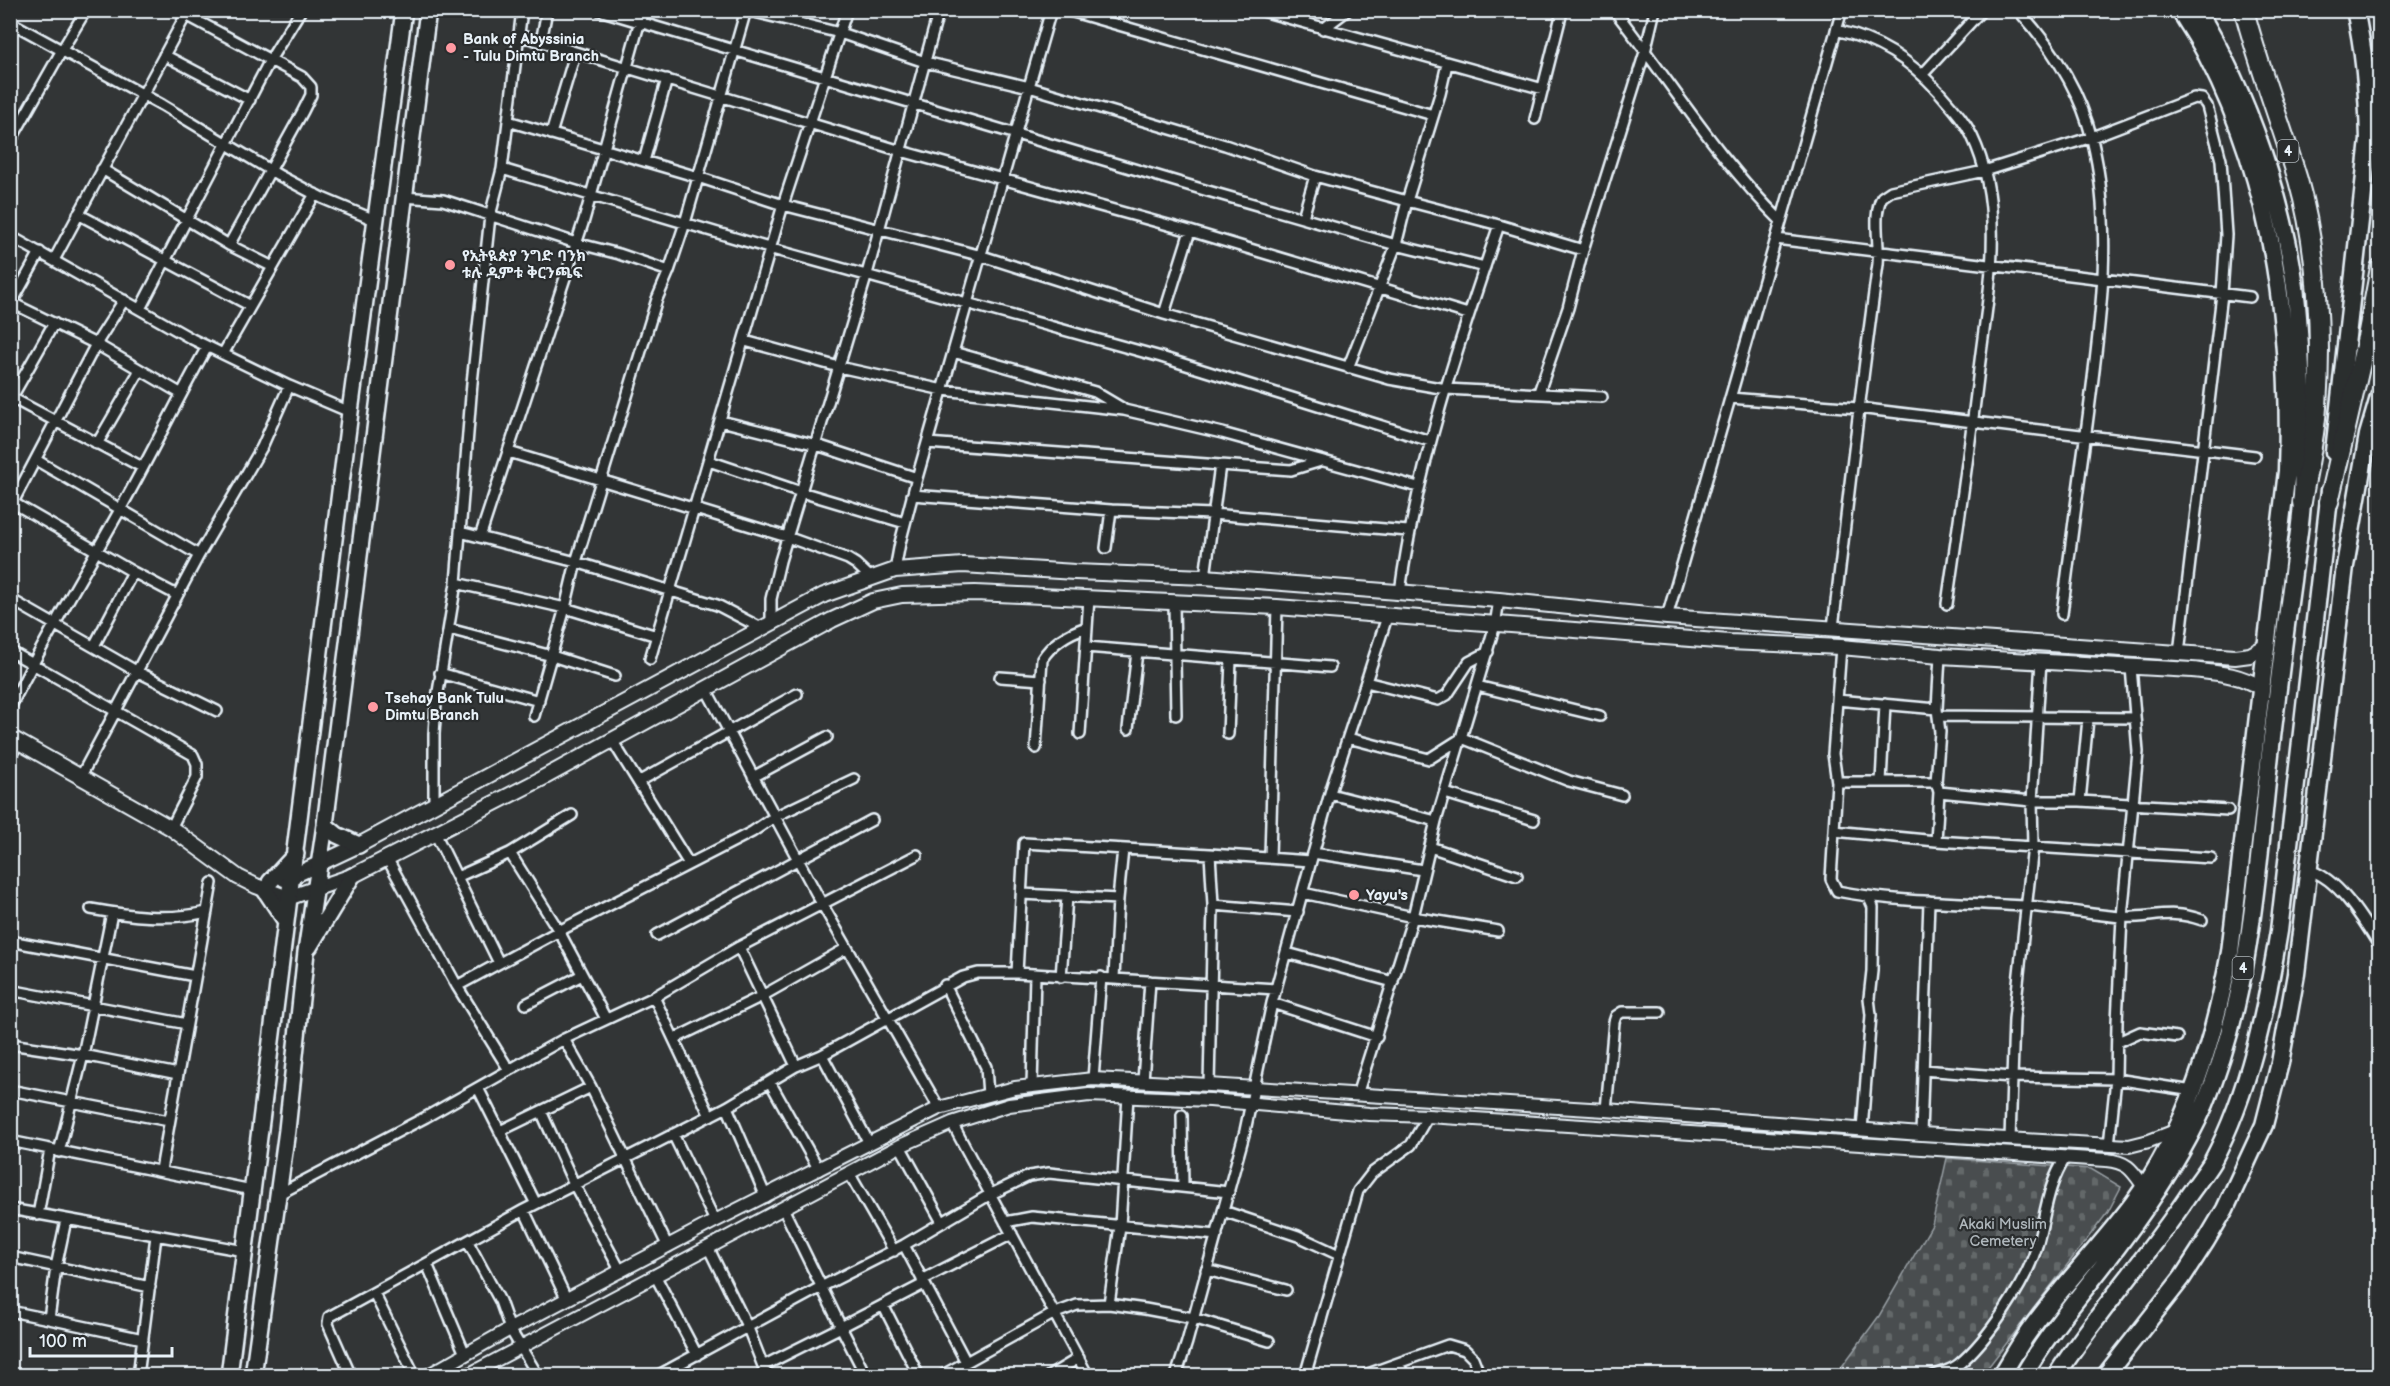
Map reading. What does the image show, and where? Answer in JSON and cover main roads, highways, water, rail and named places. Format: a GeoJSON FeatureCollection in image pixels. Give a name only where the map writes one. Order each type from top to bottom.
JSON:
{"type":"FeatureCollection","features":[{"type":"Feature","properties":{"kind":"highway"},"geometry":{"type":"LineString","coordinates":[[2001,1376],[2026,1335],[2116,1226],[2144,1187],[2175,1131],[2207,1052],[2221,1001],[2230,952],[2287,471],[2289,411],[2282,299],[2255,178],[2231,109],[2208,57],[2180,10]]}},
{"type":"Feature","properties":{"kind":"highway"},"geometry":{"type":"LineString","coordinates":[[2197,10],[2220,52],[2253,127],[2286,237],[2297,302],[2300,351],[2302,502]]}},
{"type":"Feature","properties":{"kind":"highway","name":"4"},"geometry":{"type":"LineString","coordinates":[[2023,1376],[2074,1302],[2118,1247],[2178,1157],[2204,1106],[2220,1067],[2250,934],[2302,502],[2317,409],[2319,347],[2311,245],[2299,182],[2244,10]]}},
{"type":"Feature","properties":{"kind":"highway"},"geometry":{"type":"LineString","coordinates":[[2329,502],[2369,140],[2368,89],[2355,10]]}},
{"type":"Feature","properties":{"kind":"highway","name":"4"},"geometry":{"type":"LineString","coordinates":[[2056,1376],[2080,1339],[2137,1268],[2212,1162],[2237,1104],[2254,1052],[2268,1002],[2279,931],[2329,502],[2367,337],[2379,272]]}},
{"type":"Feature","properties":{"kind":"highway"},"geometry":{"type":"LineString","coordinates":[[2105,1376],[2182,1278],[2206,1241],[2225,1209],[2264,1125],[2280,1063],[2296,974],[2347,555],[2366,445],[2379,394]]}},
{"type":"Feature","properties":{"kind":"main road"},"geometry":{"type":"LineString","coordinates":[[229,1376],[350,412],[404,10]]}},
{"type":"Feature","properties":{"kind":"main road"},"geometry":{"type":"LineString","coordinates":[[253,1376],[287,1130],[306,952],[325,825],[428,10]]}},
{"type":"Feature","properties":{"kind":"main road"},"geometry":{"type":"LineString","coordinates":[[263,886],[291,877],[359,845],[824,595],[895,570],[963,565],[1204,577],[1499,600],[1667,617],[2235,657],[2250,655],[2266,646]]}},
{"type":"Feature","properties":{"kind":"main road"},"geometry":{"type":"LineString","coordinates":[[15,739],[171,828],[229,871],[288,898],[352,876],[612,740],[832,620],[873,601],[902,595],[975,593],[1277,607],[1729,642],[1841,647],[1940,656],[2230,674],[2247,679],[2261,688]]}},
{"type":"Feature","properties":{"kind":"main road"},"geometry":{"type":"LineString","coordinates":[[325,825],[337,835],[359,845]]}},
{"type":"Feature","properties":{"kind":"main road"},"geometry":{"type":"LineString","coordinates":[[263,886],[296,854]]}},
{"type":"Feature","properties":{"kind":"main road"},"geometry":{"type":"LineString","coordinates":[[306,952],[352,876]]}},
{"type":"Feature","properties":{"kind":"main road"},"geometry":{"type":"LineString","coordinates":[[263,886],[285,920]]}},
{"type":"Feature","properties":{"kind":"place","name":"Bank of Abyssinia - Tulu Dimtu Branch"},"geometry":{"type":"Point","coordinates":[451,48]}},
{"type":"Feature","properties":{"kind":"place","name":"የኢትዪጵያ ንግድ ባንክ ቱሉ ዲምቱ ቅርንጫፍ"},"geometry":{"type":"Point","coordinates":[450,265]}},
{"type":"Feature","properties":{"kind":"place","name":"Tsehay Bank Tulu Dimtu Branch"},"geometry":{"type":"Point","coordinates":[373,707]}},
{"type":"Feature","properties":{"kind":"place","name":"Yayu's"},"geometry":{"type":"Point","coordinates":[1354,895]}},
{"type":"Feature","properties":{"kind":"park label","name":"Akaki Muslim Cemetery"},"geometry":{"type":"Point","coordinates":[2003,1232]}}]}
